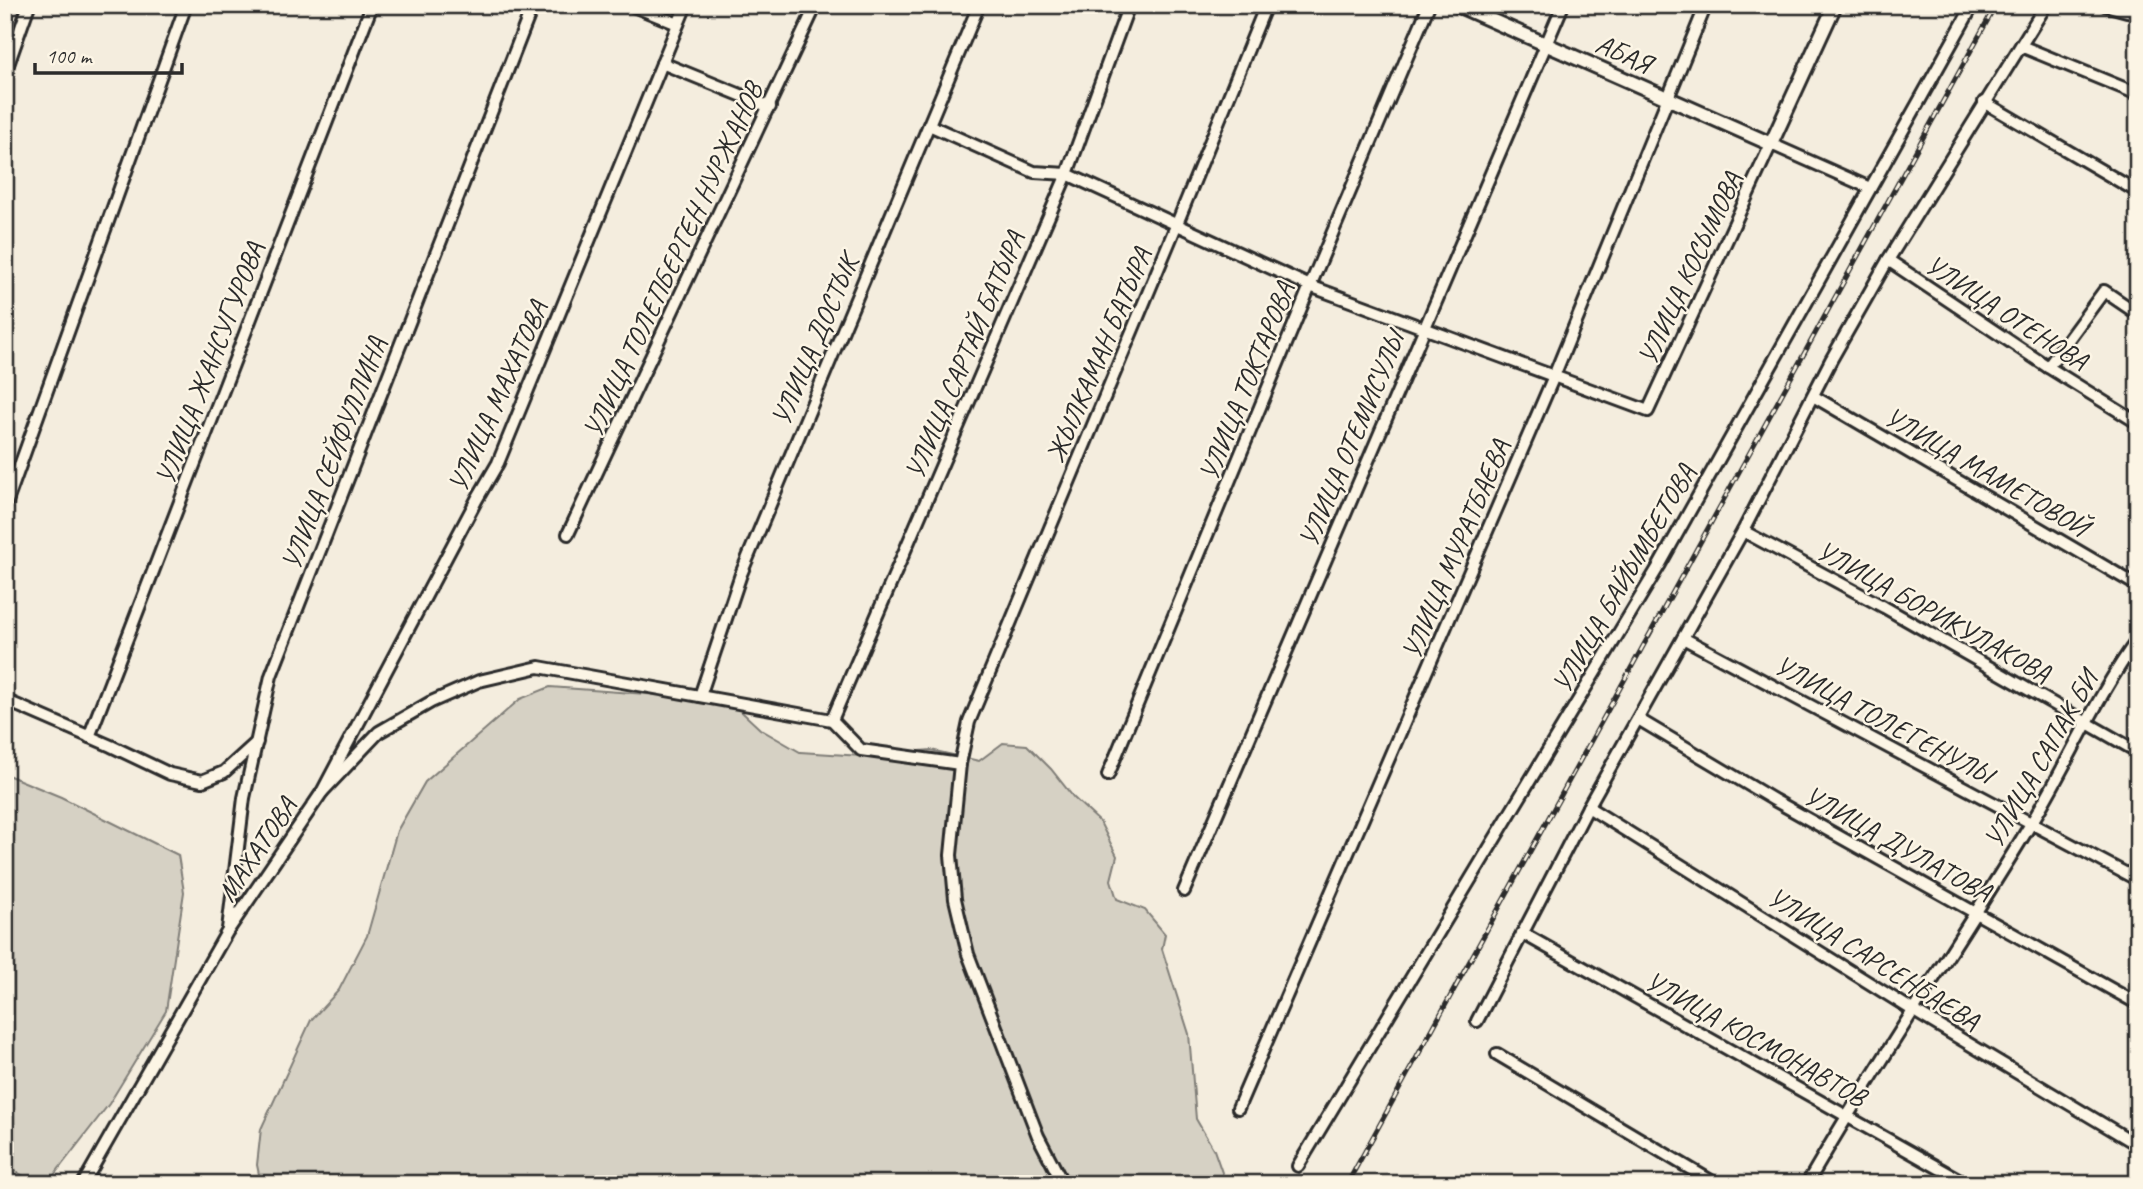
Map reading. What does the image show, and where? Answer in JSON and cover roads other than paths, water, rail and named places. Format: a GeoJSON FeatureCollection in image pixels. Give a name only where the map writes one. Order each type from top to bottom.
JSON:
{"type":"FeatureCollection","features":[{"type":"Feature","properties":{"kind":"street"},"geometry":{"type":"LineString","coordinates":[[5,73],[29,5]]}},
{"type":"Feature","properties":{"kind":"street"},"geometry":{"type":"LineString","coordinates":[[5,507],[186,5]]}},
{"type":"Feature","properties":{"kind":"street","name":"УЛИЦА ЖАНСУГУРОВА"},"geometry":{"type":"LineString","coordinates":[[89,737],[372,5]]}},
{"type":"Feature","properties":{"kind":"street","name":"УЛИЦА СЕЙФУЛЛИНА"},"geometry":{"type":"LineString","coordinates":[[228,932],[244,798],[271,676],[533,5]]}},
{"type":"Feature","properties":{"kind":"street"},"geometry":{"type":"LineString","coordinates":[[631,5],[678,24]]}},
{"type":"Feature","properties":{"kind":"street","name":"УЛИЦА МАХАТОВА"},"geometry":{"type":"LineString","coordinates":[[322,792],[498,463],[686,5]]}},
{"type":"Feature","properties":{"kind":"street","name":"УЛИЦА ТОЛЕПБЕРГЕН НУРЖАНОВ"},"geometry":{"type":"LineString","coordinates":[[568,534],[816,5]]}},
{"type":"Feature","properties":{"kind":"street","name":"УЛИЦА ДОСТЫК"},"geometry":{"type":"LineString","coordinates":[[700,696],[741,574],[979,5]]}},
{"type":"Feature","properties":{"kind":"street","name":"УЛИЦА САРТАЙ БАТЫРА"},"geometry":{"type":"LineString","coordinates":[[832,720],[1067,174],[1129,5]]}},
{"type":"Feature","properties":{"kind":"street","name":"ЖЫЛКАМАН БАТЫРА"},"geometry":{"type":"LineString","coordinates":[[1063,1184],[1038,1136],[968,954],[956,899],[951,855],[960,764],[969,722],[1266,5]]}},
{"type":"Feature","properties":{"kind":"street","name":"УЛИЦА ТОКТАРОВА"},"geometry":{"type":"LineString","coordinates":[[1108,775],[1429,5]]}},
{"type":"Feature","properties":{"kind":"street","name":"АБАЯ"},"geometry":{"type":"LineString","coordinates":[[1457,5],[1771,144]]}},
{"type":"Feature","properties":{"kind":"street","name":"УЛИЦА ОТЕМИСУЛЫ"},"geometry":{"type":"LineString","coordinates":[[1184,891],[1563,5]]}},
{"type":"Feature","properties":{"kind":"street","name":"УЛИЦА МУРАТБАЕВА"},"geometry":{"type":"LineString","coordinates":[[1238,1108],[1554,376],[1706,5]]}},
{"type":"Feature","properties":{"kind":"street"},"geometry":{"type":"LineString","coordinates":[[1835,5],[1771,144],[1870,188]]}},
{"type":"Feature","properties":{"kind":"street","name":"УЛИЦА БАЙЫМБЕТОВА"},"geometry":{"type":"LineString","coordinates":[[1298,1167],[1659,566],[1973,5]]}},
{"type":"Feature","properties":{"kind":"street"},"geometry":{"type":"LineString","coordinates":[[1476,1020],[1588,807],[1743,531],[1888,260],[2046,5]]}},
{"type":"Feature","properties":{"kind":"street"},"geometry":{"type":"LineString","coordinates":[[2105,5],[2138,14]]}},
{"type":"Feature","properties":{"kind":"street"},"geometry":{"type":"LineString","coordinates":[[2021,46],[2138,94]]}},
{"type":"Feature","properties":{"kind":"street"},"geometry":{"type":"LineString","coordinates":[[662,63],[770,107]]}},
{"type":"Feature","properties":{"kind":"street"},"geometry":{"type":"LineString","coordinates":[[1984,102],[2138,192]]}},
{"type":"Feature","properties":{"kind":"street"},"geometry":{"type":"LineString","coordinates":[[929,125],[1034,172],[1067,174],[1310,286],[1554,376]]}},
{"type":"Feature","properties":{"kind":"street","name":"УЛИЦА КОСЫМОВА"},"geometry":{"type":"LineString","coordinates":[[1554,376],[1648,411],[1771,144]]}},
{"type":"Feature","properties":{"kind":"street","name":"УЛИЦА ОТЕНОВА"},"geometry":{"type":"LineString","coordinates":[[1888,260],[2048,367],[2138,423]]}},
{"type":"Feature","properties":{"kind":"street"},"geometry":{"type":"LineString","coordinates":[[2048,367],[2104,291],[2138,314]]}},
{"type":"Feature","properties":{"kind":"street","name":"УЛИЦА МАМЕТОВОЙ"},"geometry":{"type":"LineString","coordinates":[[1813,396],[2138,586]]}},
{"type":"Feature","properties":{"kind":"street","name":"УЛИЦА БОРИКУЛАКОВА"},"geometry":{"type":"LineString","coordinates":[[1743,531],[1884,607],[2138,752]]}},
{"type":"Feature","properties":{"kind":"street","name":"УЛИЦА ТОЛЕГЕНУЛЫ"},"geometry":{"type":"LineString","coordinates":[[1683,638],[2138,880]]}},
{"type":"Feature","properties":{"kind":"street","name":"УЛИЦА САПАК БИ"},"geometry":{"type":"LineString","coordinates":[[1807,1184],[1847,1115],[2032,823],[2086,723],[2138,639]]}},
{"type":"Feature","properties":{"kind":"street"},"geometry":{"type":"LineString","coordinates":[[322,792],[379,732],[431,702],[479,681],[539,667],[832,720],[861,750],[960,764]]}},
{"type":"Feature","properties":{"kind":"street"},"geometry":{"type":"LineString","coordinates":[[5,700],[170,774],[202,781],[224,772],[257,742]]}},
{"type":"Feature","properties":{"kind":"street","name":"УЛИЦА ДУЛАТОВА"},"geometry":{"type":"LineString","coordinates":[[1638,719],[1774,800],[2138,1004]]}},
{"type":"Feature","properties":{"kind":"street","name":"МАХАТОВА"},"geometry":{"type":"LineString","coordinates":[[83,1184],[228,932],[322,792]]}},
{"type":"Feature","properties":{"kind":"street","name":"УЛИЦА САРСЕНБАЕВА"},"geometry":{"type":"LineString","coordinates":[[1588,807],[1914,1011],[2138,1145]]}},
{"type":"Feature","properties":{"kind":"street","name":"УЛИЦА КОСМОНАВТОВ"},"geometry":{"type":"LineString","coordinates":[[1522,933],[1967,1184]]}},
{"type":"Feature","properties":{"kind":"street"},"geometry":{"type":"LineString","coordinates":[[1497,1054],[1716,1184]]}},
{"type":"Feature","properties":{"kind":"railway"},"geometry":{"type":"LineString","coordinates":[[1347,1184],[1996,5]]}}]}
